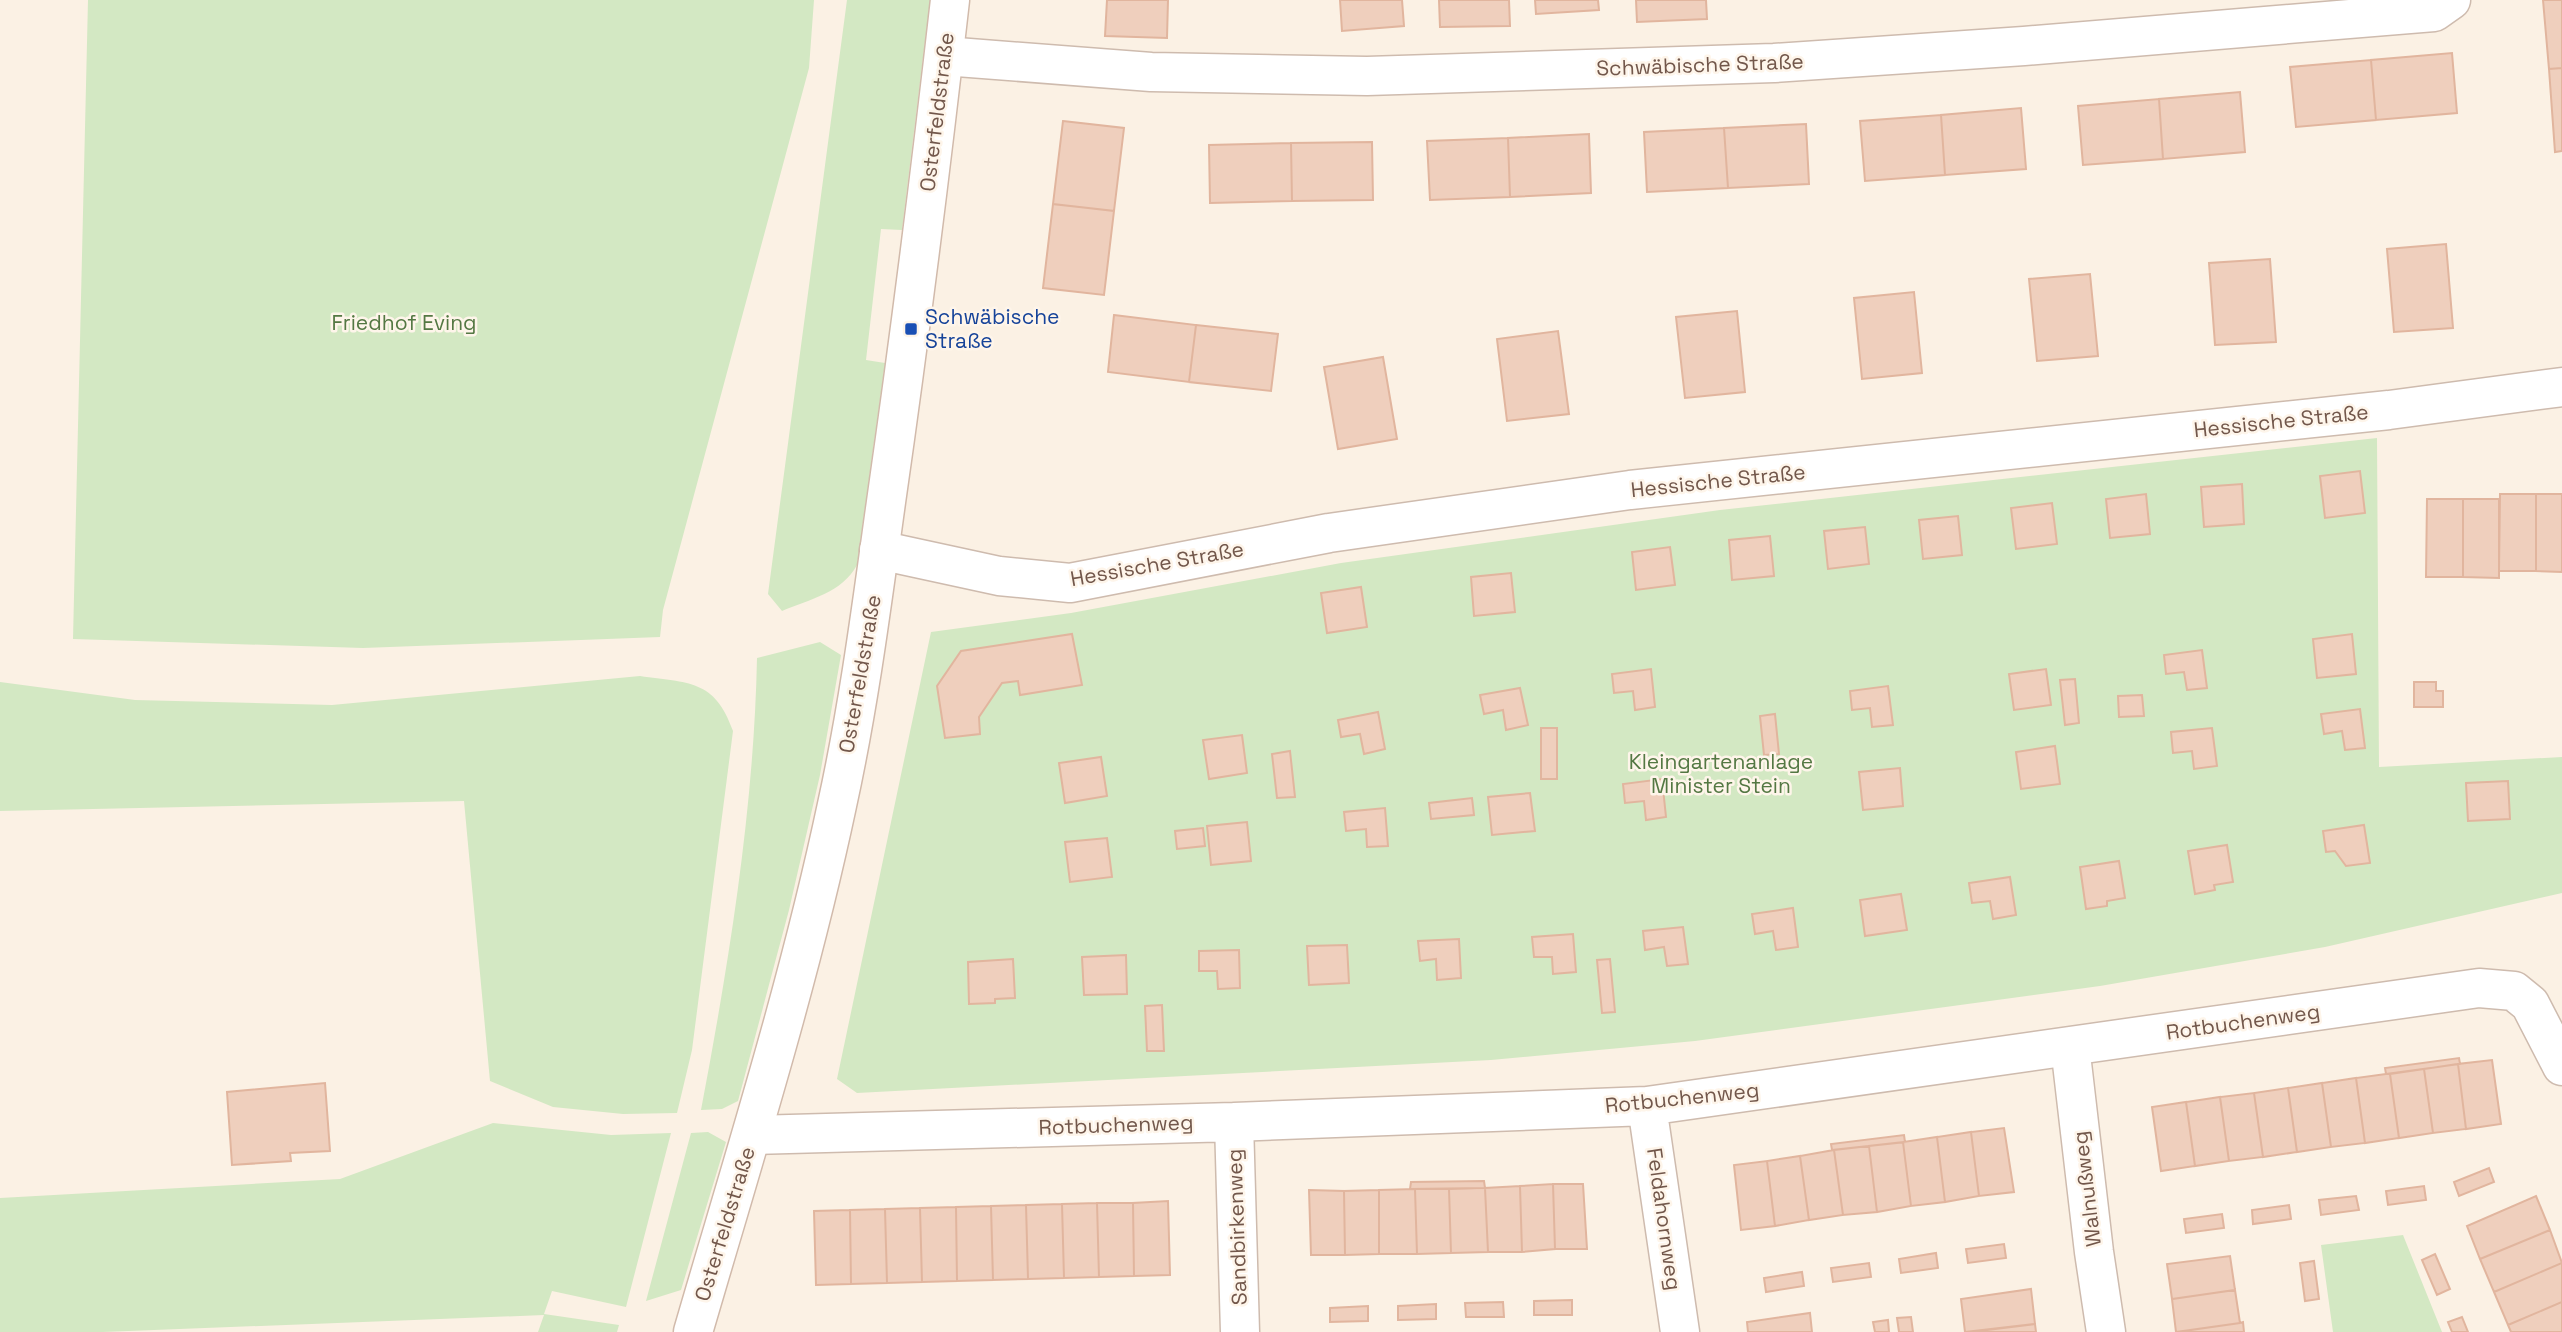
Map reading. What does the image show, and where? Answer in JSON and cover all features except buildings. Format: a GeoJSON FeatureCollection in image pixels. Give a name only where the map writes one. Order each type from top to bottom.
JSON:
{"type":"FeatureCollection","features":[{"type":"Feature","properties":{"kind":"street","name":"Osterfeldstraße"},"geometry":{"type":"LineString","coordinates":[[693,1332],[753,1135],[813,917],[838,801],[872,609],[911,329],[950,0]]}},
{"type":"Feature","properties":{"kind":"street","name":"Schwäbische Straße"},"geometry":{"type":"LineString","coordinates":[[944,57],[1151,72],[1367,76],[1774,64],[2434,12],[2451,0]]}},
{"type":"Feature","properties":{"kind":"street","name":"Hessische Straße"},"geometry":{"type":"LineString","coordinates":[[879,550],[999,576],[1070,583],[1329,533],[1630,490],[2375,411],[2562,387]]}},
{"type":"Feature","properties":{"kind":"street","name":"Rotbuchenweg"},"geometry":{"type":"LineString","coordinates":[[753,1135],[1234,1122],[1647,1106],[2479,988],[2514,991],[2530,1004],[2562,1066]]}},
{"type":"Feature","properties":{"kind":"street","name":"Walnußweg"},"geometry":{"type":"LineString","coordinates":[[2070,1046],[2106,1332]]}},
{"type":"Feature","properties":{"kind":"street","name":"Feldahornweg"},"geometry":{"type":"LineString","coordinates":[[1647,1106],[1680,1332]]}},
{"type":"Feature","properties":{"kind":"street","name":"Sandbirkenweg"},"geometry":{"type":"LineString","coordinates":[[1234,1122],[1240,1332]]}},
{"type":"Feature","properties":{"kind":"green space","name":"Friedhof Eving"},"geometry":{"type":"Polygon","coordinates":[[[88,0],[814,0],[809,68],[663,610],[660,637],[363,648],[73,639],[88,0]]]}},
{"type":"Feature","properties":{"kind":"green space"},"geometry":{"type":"Polygon","coordinates":[[[847,0],[930,0],[902,230],[881,229],[866,360],[885,363],[857,565],[851,575],[834,589],[782,611],[768,594],[847,0]]]}},
{"type":"Feature","properties":{"kind":"green space","name":"Kleingartenanlage Minister Stein"},"geometry":{"type":"Polygon","coordinates":[[[2377,438],[2379,767],[2562,757],[2562,893],[2325,947],[2100,986],[1695,1041],[1491,1060],[857,1093],[837,1079],[931,632],[1071,613],[1341,563],[1720,510],[2377,438]]]}},
{"type":"Feature","properties":{"kind":"green space"},"geometry":{"type":"Polygon","coordinates":[[[820,642],[841,655],[820,775],[789,910],[738,1101],[722,1109],[701,1110],[738,885],[751,772],[757,658],[820,642]]]}},
{"type":"Feature","properties":{"kind":"green space"},"geometry":{"type":"Polygon","coordinates":[[[640,676],[698,687],[718,701],[733,731],[692,1050],[677,1113],[623,1114],[553,1107],[490,1081],[464,801],[0,811],[0,682],[135,700],[332,705],[640,676]]]}},
{"type":"Feature","properties":{"kind":"green space"},"geometry":{"type":"Polygon","coordinates":[[[493,1123],[611,1135],[671,1133],[626,1307],[552,1291],[544,1314],[619,1325],[617,1332],[538,1332],[544,1315],[103,1332],[0,1332],[0,1198],[340,1179],[493,1123]]]}},
{"type":"Feature","properties":{"kind":"green space"},"geometry":{"type":"Polygon","coordinates":[[[708,1132],[726,1142],[681,1290],[646,1301],[691,1133],[708,1132]]]}},
{"type":"Feature","properties":{"kind":"green space"},"geometry":{"type":"Polygon","coordinates":[[[2403,1235],[2442,1332],[2333,1332],[2321,1245],[2403,1235]]]}},
{"type":"Feature","properties":{"kind":"place","name":"Schwäbische Straße"},"geometry":{"type":"Point","coordinates":[911,329]}}]}
